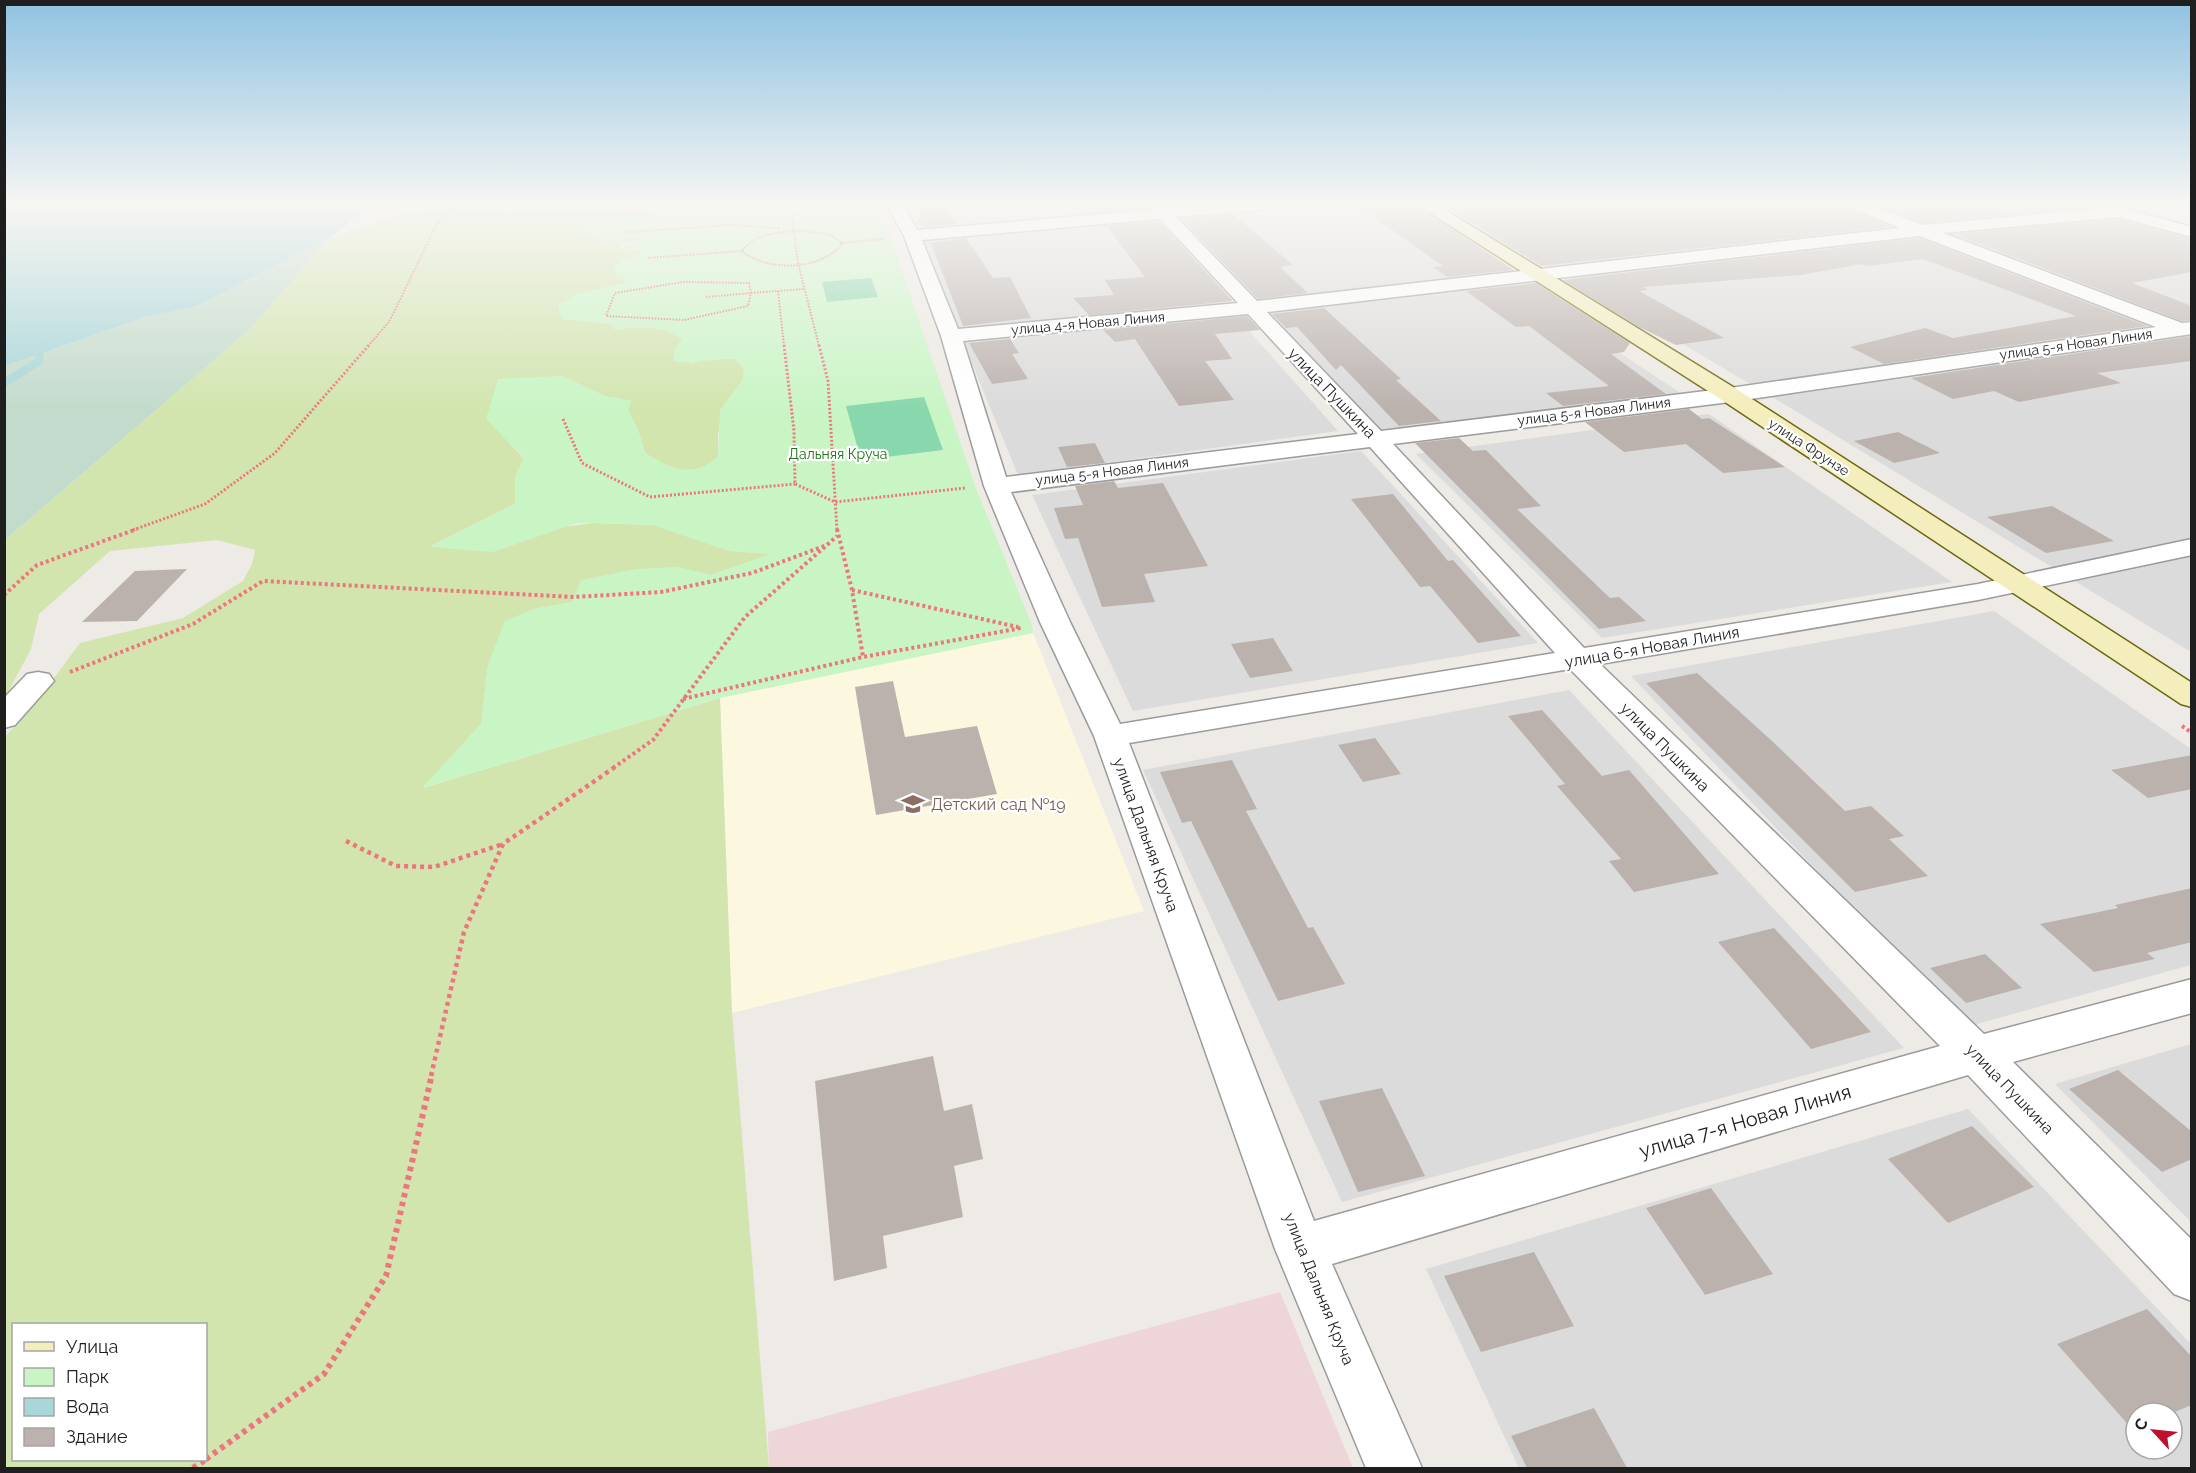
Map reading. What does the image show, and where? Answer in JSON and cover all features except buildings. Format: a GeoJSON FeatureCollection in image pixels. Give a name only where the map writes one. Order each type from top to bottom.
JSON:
{"type":"FeatureCollection","features":[{"type":"Feature","properties":{"kind":"main road","name":"улица Фрунзе"},"geometry":{"type":"LineString","coordinates":[[1529,272],[1730,395],[2192,697]]}},
{"type":"Feature","properties":{"kind":"street","name":"улица Дальняя Круча"},"geometry":{"type":"LineString","coordinates":[[926,272],[951,336],[996,486],[1054,622],[1110,736],[1300,1249],[1394,1468]]}},
{"type":"Feature","properties":{"kind":"street","name":"улица Пушкина"},"geometry":{"type":"LineString","coordinates":[[1217,272],[1374,437],[1578,660],[1976,1054],[2192,1276]]}},
{"type":"Feature","properties":{"kind":"street","name":"улица 4-я Новая Линия"},"geometry":{"type":"LineString","coordinates":[[951,336],[1250,308],[1554,272]]}},
{"type":"Feature","properties":{"kind":"street"},"geometry":{"type":"LineString","coordinates":[[2030,272],[2188,330]]}},
{"type":"Feature","properties":{"kind":"street","name":"улица 5-я Новая Линия"},"geometry":{"type":"LineString","coordinates":[[996,486],[1374,437],[1730,395],[2188,330]]}},
{"type":"Feature","properties":{"kind":"street","name":"улица 6-я Новая Линия"},"geometry":{"type":"LineString","coordinates":[[1110,736],[1578,660],[2018,584],[2192,547]]}},
{"type":"Feature","properties":{"kind":"street"},"geometry":{"type":"LineString","coordinates":[[4,718],[38,681]]}},
{"type":"Feature","properties":{"kind":"street","name":"улица 7-я Новая Линия"},"geometry":{"type":"LineString","coordinates":[[1300,1249],[1976,1054],[2192,996]]}},
{"type":"Feature","properties":{"kind":"path"},"geometry":{"type":"LineString","coordinates":[[4,595],[38,565],[205,504],[275,453],[389,322],[414,272]]}},
{"type":"Feature","properties":{"kind":"path"},"geometry":{"type":"LineString","coordinates":[[800,272],[828,381],[837,536],[852,590],[863,657]]}},
{"type":"Feature","properties":{"kind":"path"},"geometry":{"type":"LineString","coordinates":[[683,282],[749,283],[751,293],[748,306],[684,320],[606,316],[615,293],[683,282]]}},
{"type":"Feature","properties":{"kind":"path"},"geometry":{"type":"LineString","coordinates":[[706,297],[805,289]]}},
{"type":"Feature","properties":{"kind":"path"},"geometry":{"type":"LineString","coordinates":[[778,291],[794,431],[795,484]]}},
{"type":"Feature","properties":{"kind":"path"},"geometry":{"type":"LineString","coordinates":[[563,419],[582,463],[650,497],[795,484],[836,502],[996,486]]}},
{"type":"Feature","properties":{"kind":"path"},"geometry":{"type":"LineString","coordinates":[[346,841],[396,866],[434,867],[503,844],[653,740],[745,617],[837,536]]}},
{"type":"Feature","properties":{"kind":"path"},"geometry":{"type":"LineString","coordinates":[[38,681],[96,664],[193,624],[263,580],[574,597],[651,593],[752,573],[827,545]]}},
{"type":"Feature","properties":{"kind":"path"},"geometry":{"type":"LineString","coordinates":[[683,699],[863,657],[1022,628],[852,590]]}},
{"type":"Feature","properties":{"kind":"path"},"geometry":{"type":"LineString","coordinates":[[207,1458],[324,1374],[386,1276],[464,932],[503,844]]}},
{"type":"Feature","properties":{"kind":"shaded area"},"geometry":{"type":"Polygon","coordinates":[[[936,272],[1200,272],[1229,304],[959,328],[936,272]]]}},
{"type":"Feature","properties":{"kind":"shaded area"},"geometry":{"type":"Polygon","coordinates":[[[1233,272],[1504,273],[1258,300],[1233,272]]]}},
{"type":"Feature","properties":{"kind":"shaded area"},"geometry":{"type":"Polygon","coordinates":[[[1561,272],[2191,272],[2191,652],[1789,407],[1561,272]]]}},
{"type":"Feature","properties":{"kind":"shaded area"},"geometry":{"type":"Polygon","coordinates":[[[1514,283],[1682,394],[1379,431],[1265,312],[1514,283]]]}},
{"type":"Feature","properties":{"kind":"shaded area"},"geometry":{"type":"Polygon","coordinates":[[[1235,315],[1338,431],[1018,475],[963,342],[1235,315]]]}},
{"type":"Feature","properties":{"kind":"shaded area"},"geometry":{"type":"Polygon","coordinates":[[[1709,414],[1952,582],[1602,638],[1416,454],[1709,414]]]}},
{"type":"Feature","properties":{"kind":"shaded area"},"geometry":{"type":"Polygon","coordinates":[[[1361,451],[1538,643],[1133,711],[1032,495],[1361,451]]]}},
{"type":"Feature","properties":{"kind":"shaded area"},"geometry":{"type":"Polygon","coordinates":[[[1994,611],[2191,749],[2191,965],[1966,1027],[1631,676],[1994,611]]]}},
{"type":"Feature","properties":{"kind":"shaded area","name":"Детский сад №19"},"geometry":{"type":"Polygon","coordinates":[[[1033,633],[1144,911],[732,1013],[720,698],[1033,633]]]}},
{"type":"Feature","properties":{"kind":"shaded area"},"geometry":{"type":"Polygon","coordinates":[[[1569,690],[1904,1048],[1342,1202],[1143,770],[1569,690]]]}},
{"type":"Feature","properties":{"kind":"shaded area"},"geometry":{"type":"Polygon","coordinates":[[[2191,1044],[2191,1222],[2055,1084],[2191,1044]]]}},
{"type":"Feature","properties":{"kind":"shaded area"},"geometry":{"type":"Polygon","coordinates":[[[1968,1109],[2191,1344],[2191,1468],[1519,1468],[1426,1269],[1968,1109]]]}},
{"type":"Feature","properties":{"kind":"shaded area"},"geometry":{"type":"Polygon","coordinates":[[[1280,1292],[1353,1468],[769,1468],[768,1432],[1280,1292]]]}},
{"type":"Feature","properties":{"kind":"green space"},"geometry":{"type":"Polygon","coordinates":[[[264,272],[300,272],[250,329],[5,540],[5,366],[143,318],[197,306],[264,272]]]}},
{"type":"Feature","properties":{"kind":"green space"},"geometry":{"type":"Polygon","coordinates":[[[300,272],[626,272],[632,281],[578,294],[558,305],[562,319],[612,324],[614,329],[651,328],[671,331],[683,340],[690,363],[715,358],[735,359],[744,369],[743,379],[718,433],[718,457],[709,464],[691,470],[673,468],[645,453],[638,430],[628,410],[631,401],[605,396],[562,376],[487,419],[524,459],[515,477],[515,504],[431,546],[593,523],[653,525],[730,551],[772,554],[711,575],[675,567],[573,602],[534,609],[488,665],[481,724],[423,788],[720,698],[732,1013],[769,1468],[5,1468],[5,737],[42,694],[80,643],[183,618],[243,581],[252,564],[255,550],[217,540],[110,551],[39,614],[31,649],[5,698],[5,540],[250,329],[300,272]]]}},
{"type":"Feature","properties":{"kind":"green space","name":"Дальняя Круча"},"geometry":{"type":"Polygon","coordinates":[[[615,272],[902,272],[975,486],[1032,625],[1033,633],[720,698],[422,788],[481,724],[488,665],[505,621],[534,609],[572,602],[581,580],[637,569],[675,567],[711,575],[771,554],[730,551],[653,525],[593,523],[577,523],[493,552],[430,547],[515,504],[515,477],[524,458],[486,419],[498,379],[562,376],[605,396],[631,401],[628,410],[638,430],[645,453],[673,468],[691,470],[709,464],[718,457],[720,410],[743,379],[744,369],[735,359],[673,361],[675,349],[682,340],[668,331],[650,328],[613,329],[612,324],[562,319],[558,305],[578,294],[631,282],[617,278],[615,272]]]}},
{"type":"Feature","properties":{"kind":"green space"},"geometry":{"type":"Polygon","coordinates":[[[871,278],[878,297],[827,302],[822,282],[871,278]]]}},
{"type":"Feature","properties":{"kind":"green space"},"geometry":{"type":"Polygon","coordinates":[[[924,397],[943,450],[861,460],[846,406],[924,397]]]}},
{"type":"Feature","properties":{"kind":"water"},"geometry":{"type":"Polygon","coordinates":[[[5,272],[264,272],[197,306],[143,318],[5,366],[5,272]]]}},
{"type":"Feature","properties":{"kind":"waterway"},"geometry":{"type":"LineString","coordinates":[[41,346],[43,340]]}},
{"type":"Feature","properties":{"kind":"waterway"},"geometry":{"type":"LineString","coordinates":[[4,383],[39,361],[41,345]]}},
{"type":"Feature","properties":{"kind":"place","name":"Детский сад №19"},"geometry":{"type":"Point","coordinates":[913,804]}}]}
